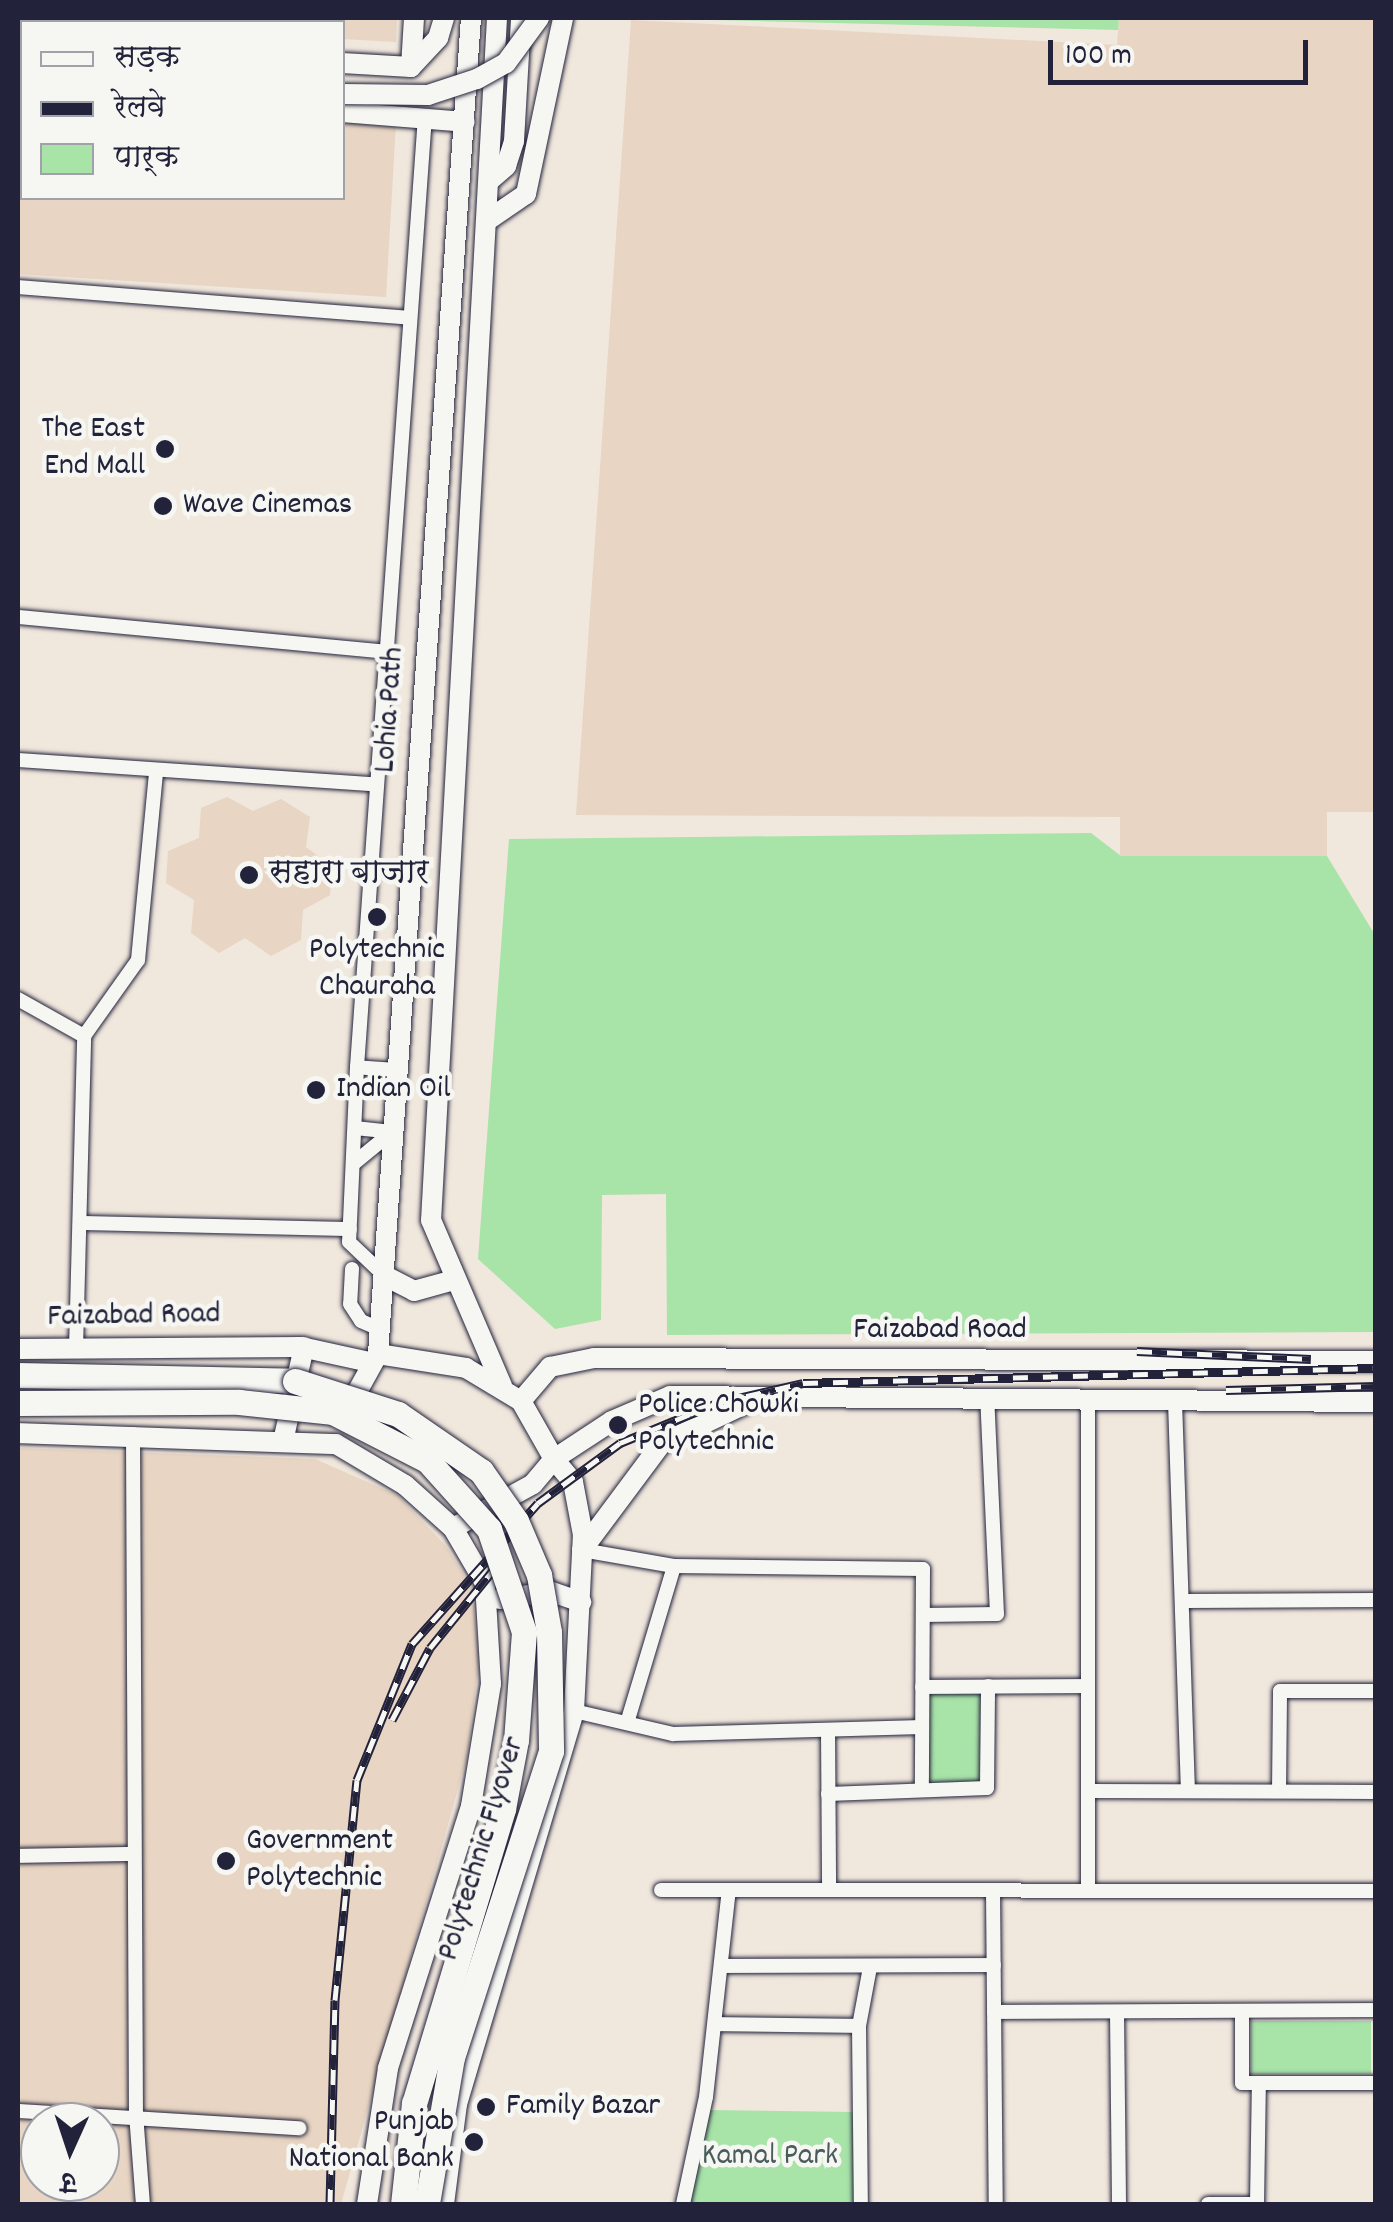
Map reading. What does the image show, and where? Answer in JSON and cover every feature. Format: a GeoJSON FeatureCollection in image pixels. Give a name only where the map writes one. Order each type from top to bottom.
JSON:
{"type":"FeatureCollection","features":[{"type":"Feature","properties":{"kind":"highway","name":"Polytechnic Flyover"},"geometry":{"type":"LineString","coordinates":[[18,1375],[236,1376],[332,1388],[442,1439],[481,1471],[516,1520],[539,1576],[549,1632],[550,1751],[442,2093],[427,2204]]}},
{"type":"Feature","properties":{"kind":"highway","name":"Polytechnic Flyover"},"geometry":{"type":"LineString","coordinates":[[18,1403],[239,1402],[332,1412],[426,1460],[489,1529],[524,1632],[516,1740],[414,2103],[403,2204]]}},
{"type":"Feature","properties":{"kind":"main road"},"geometry":{"type":"LineString","coordinates":[[411,67],[414,18]]}},
{"type":"Feature","properties":{"kind":"main road"},"geometry":{"type":"LineString","coordinates":[[411,67],[438,38],[444,18]]}},
{"type":"Feature","properties":{"kind":"main road","name":"Lohia Path"},"geometry":{"type":"LineString","coordinates":[[373,1358],[387,1277],[396,1070],[471,18]]}},
{"type":"Feature","properties":{"kind":"main road"},"geometry":{"type":"LineString","coordinates":[[497,18],[432,1220],[454,1280],[502,1386]]}},
{"type":"Feature","properties":{"kind":"main road"},"geometry":{"type":"LineString","coordinates":[[490,181],[506,166],[514,141],[520,18]]}},
{"type":"Feature","properties":{"kind":"main road"},"geometry":{"type":"LineString","coordinates":[[345,94],[428,95],[477,80],[506,64],[539,18]]}},
{"type":"Feature","properties":{"kind":"main road"},"geometry":{"type":"LineString","coordinates":[[488,220],[526,194],[563,18]]}},
{"type":"Feature","properties":{"kind":"main road"},"geometry":{"type":"LineString","coordinates":[[345,63],[411,67]]}},
{"type":"Feature","properties":{"kind":"main road"},"geometry":{"type":"LineString","coordinates":[[345,112],[464,122]]}},
{"type":"Feature","properties":{"kind":"main road"},"geometry":{"type":"LineString","coordinates":[[387,1277],[414,1291],[454,1280]]}},
{"type":"Feature","properties":{"kind":"main road"},"geometry":{"type":"LineString","coordinates":[[284,1437],[304,1347]]}},
{"type":"Feature","properties":{"kind":"main road","name":"Faizabad Road"},"geometry":{"type":"LineString","coordinates":[[18,1349],[304,1347],[373,1358]]}},
{"type":"Feature","properties":{"kind":"main road"},"geometry":{"type":"LineString","coordinates":[[336,1444],[373,1358],[466,1368],[502,1386],[521,1401],[554,1459],[574,1482],[582,1550],[574,1711],[456,2104],[444,2204]]}},
{"type":"Feature","properties":{"kind":"main road","name":"Faizabad Road"},"geometry":{"type":"LineString","coordinates":[[521,1401],[550,1367],[594,1358],[1376,1362]]}},
{"type":"Feature","properties":{"kind":"main road"},"geometry":{"type":"LineString","coordinates":[[582,1550],[661,1444],[774,1392]]}},
{"type":"Feature","properties":{"kind":"main road","name":"Faizabad Road"},"geometry":{"type":"LineString","coordinates":[[554,1459],[670,1396],[774,1392],[1376,1402]]}},
{"type":"Feature","properties":{"kind":"main road"},"geometry":{"type":"LineString","coordinates":[[18,1432],[284,1437],[336,1444],[404,1485],[453,1528],[490,1604],[482,1749],[388,2068],[367,2204]]}},
{"type":"Feature","properties":{"kind":"main road"},"geometry":{"type":"LineString","coordinates":[[453,1528],[533,1484],[554,1459]]}},
{"type":"Feature","properties":{"kind":"main road"},"geometry":{"type":"LineString","coordinates":[[490,1604],[552,1592],[581,1602]]}},
{"type":"Feature","properties":{"kind":"street"},"geometry":{"type":"LineString","coordinates":[[387,1277],[350,1242],[350,1229],[381,651],[424,117]]}},
{"type":"Feature","properties":{"kind":"street"},"geometry":{"type":"LineString","coordinates":[[18,286],[410,318]]}},
{"type":"Feature","properties":{"kind":"street"},"geometry":{"type":"LineString","coordinates":[[18,617],[381,651]]}},
{"type":"Feature","properties":{"kind":"street"},"geometry":{"type":"LineString","coordinates":[[18,760],[156,773],[373,784]]}},
{"type":"Feature","properties":{"kind":"street"},"geometry":{"type":"LineString","coordinates":[[76,1348],[84,1036],[138,960],[156,773]]}},
{"type":"Feature","properties":{"kind":"street"},"geometry":{"type":"LineString","coordinates":[[18,999],[84,1036]]}},
{"type":"Feature","properties":{"kind":"street"},"geometry":{"type":"LineString","coordinates":[[357,1067],[396,1070]]}},
{"type":"Feature","properties":{"kind":"street"},"geometry":{"type":"LineString","coordinates":[[355,1128],[392,1132]]}},
{"type":"Feature","properties":{"kind":"street"},"geometry":{"type":"LineString","coordinates":[[353,1164],[392,1132]]}},
{"type":"Feature","properties":{"kind":"street"},"geometry":{"type":"LineString","coordinates":[[80,1223],[350,1229]]}},
{"type":"Feature","properties":{"kind":"street"},"geometry":{"type":"LineString","coordinates":[[352,1269],[350,1304],[361,1321],[380,1329]]}},
{"type":"Feature","properties":{"kind":"street"},"geometry":{"type":"LineString","coordinates":[[923,1615],[997,1614],[986,1398]]}},
{"type":"Feature","properties":{"kind":"street"},"geometry":{"type":"LineString","coordinates":[[1088,1398],[1088,1890]]}},
{"type":"Feature","properties":{"kind":"street"},"geometry":{"type":"LineString","coordinates":[[1175,1401],[1185,1602],[1188,1791]]}},
{"type":"Feature","properties":{"kind":"street"},"geometry":{"type":"LineString","coordinates":[[133,1434],[136,2114],[143,2204]]}},
{"type":"Feature","properties":{"kind":"street"},"geometry":{"type":"LineString","coordinates":[[582,1550],[674,1566],[923,1569],[922,1788]]}},
{"type":"Feature","properties":{"kind":"street"},"geometry":{"type":"LineString","coordinates":[[627,1723],[674,1566]]}},
{"type":"Feature","properties":{"kind":"street"},"geometry":{"type":"LineString","coordinates":[[1185,1602],[1376,1600]]}},
{"type":"Feature","properties":{"kind":"street"},"geometry":{"type":"LineString","coordinates":[[828,1794],[987,1788],[988,1686]]}},
{"type":"Feature","properties":{"kind":"street"},"geometry":{"type":"LineString","coordinates":[[922,1687],[1088,1686]]}},
{"type":"Feature","properties":{"kind":"street"},"geometry":{"type":"LineString","coordinates":[[1280,1792],[1280,1691],[1376,1691]]}},
{"type":"Feature","properties":{"kind":"street"},"geometry":{"type":"LineString","coordinates":[[574,1711],[673,1734],[922,1728]]}},
{"type":"Feature","properties":{"kind":"street"},"geometry":{"type":"LineString","coordinates":[[828,1730],[828,1890]]}},
{"type":"Feature","properties":{"kind":"street"},"geometry":{"type":"LineString","coordinates":[[1088,1791],[1376,1792]]}},
{"type":"Feature","properties":{"kind":"street"},"geometry":{"type":"LineString","coordinates":[[18,1856],[134,1854]]}},
{"type":"Feature","properties":{"kind":"street"},"geometry":{"type":"LineString","coordinates":[[661,1890],[1376,1891]]}},
{"type":"Feature","properties":{"kind":"street"},"geometry":{"type":"LineString","coordinates":[[683,2204],[714,2024],[730,1890]]}},
{"type":"Feature","properties":{"kind":"street"},"geometry":{"type":"LineString","coordinates":[[993,1890],[996,2204]]}},
{"type":"Feature","properties":{"kind":"street"},"geometry":{"type":"LineString","coordinates":[[721,1966],[994,1965]]}},
{"type":"Feature","properties":{"kind":"street"},"geometry":{"type":"LineString","coordinates":[[861,2204],[860,2026],[870,1967]]}},
{"type":"Feature","properties":{"kind":"street"},"geometry":{"type":"LineString","coordinates":[[994,2012],[1376,2010]]}},
{"type":"Feature","properties":{"kind":"street"},"geometry":{"type":"LineString","coordinates":[[1242,2011],[1242,2083],[1376,2083]]}},
{"type":"Feature","properties":{"kind":"street"},"geometry":{"type":"LineString","coordinates":[[1118,2012],[1119,2204]]}},
{"type":"Feature","properties":{"kind":"street"},"geometry":{"type":"LineString","coordinates":[[714,2024],[860,2026]]}},
{"type":"Feature","properties":{"kind":"street"},"geometry":{"type":"LineString","coordinates":[[1208,2204],[1257,2204],[1259,2083]]}},
{"type":"Feature","properties":{"kind":"street"},"geometry":{"type":"LineString","coordinates":[[18,2111],[136,2114],[299,2128]]}},
{"type":"Feature","properties":{"kind":"shaded area"},"geometry":{"type":"Polygon","coordinates":[[[40,18],[397,18],[396,42],[345,39],[345,20],[40,18]]]}},
{"type":"Feature","properties":{"kind":"shaded area"},"geometry":{"type":"Polygon","coordinates":[[[1119,18],[1375,18],[1375,812],[1327,812],[1327,856],[1120,856],[1120,817],[576,815],[631,20],[1117,45],[1119,18]]]}},
{"type":"Feature","properties":{"kind":"shaded area"},"geometry":{"type":"Polygon","coordinates":[[[18,96],[20,200],[345,200],[345,119],[396,123],[386,297],[18,274],[18,96]]]}},
{"type":"Feature","properties":{"kind":"shaded area","name":"सहारा बाजार"},"geometry":{"type":"Polygon","coordinates":[[[227,797],[253,811],[281,799],[310,817],[306,847],[332,866],[330,895],[303,910],[301,940],[271,956],[245,938],[219,953],[191,933],[194,900],[166,883],[168,851],[199,838],[201,808],[227,797]]]}},
{"type":"Feature","properties":{"kind":"shaded area","name":"Government Polytechnic"},"geometry":{"type":"Polygon","coordinates":[[[18,1448],[315,1459],[397,1495],[446,1546],[472,1588],[479,1662],[467,1757],[341,2204],[18,2204],[18,1448]]]}},
{"type":"Feature","properties":{"kind":"green space"},"geometry":{"type":"Polygon","coordinates":[[[631,18],[1119,18],[1118,30],[631,18]]]}},
{"type":"Feature","properties":{"kind":"green space"},"geometry":{"type":"Polygon","coordinates":[[[1091,833],[1121,856],[1327,856],[1375,935],[1375,1332],[667,1335],[666,1194],[602,1195],[601,1320],[555,1329],[478,1259],[509,839],[1091,833]]]}},
{"type":"Feature","properties":{"kind":"green space"},"geometry":{"type":"Polygon","coordinates":[[[927,1693],[981,1694],[979,1783],[925,1782],[927,1693]]]}},
{"type":"Feature","properties":{"kind":"green space"},"geometry":{"type":"Polygon","coordinates":[[[1251,2021],[1371,2021],[1371,2074],[1251,2074],[1251,2021]]]}},
{"type":"Feature","properties":{"kind":"green space","name":"Kamal Park"},"geometry":{"type":"Polygon","coordinates":[[[708,2110],[854,2112],[854,2204],[686,2204],[708,2110]]]}},
{"type":"Feature","properties":{"kind":"railway"},"geometry":{"type":"LineString","coordinates":[[1137,1351],[1311,1359]]}},
{"type":"Feature","properties":{"kind":"railway"},"geometry":{"type":"LineString","coordinates":[[330,2204],[335,2000],[357,1780],[412,1644],[538,1503],[620,1443],[717,1403],[803,1383],[1376,1368]]}},
{"type":"Feature","properties":{"kind":"railway"},"geometry":{"type":"LineString","coordinates":[[1226,1390],[1376,1386]]}},
{"type":"Feature","properties":{"kind":"railway"},"geometry":{"type":"LineString","coordinates":[[392,1720],[430,1648],[498,1564]]}},
{"type":"Feature","properties":{"kind":"place","name":"The East End Mall"},"geometry":{"type":"Point","coordinates":[165,449]}},
{"type":"Feature","properties":{"kind":"place","name":"Wave Cinemas"},"geometry":{"type":"Point","coordinates":[163,506]}},
{"type":"Feature","properties":{"kind":"place","name":"सहारा बाजार"},"geometry":{"type":"Point","coordinates":[249,875]}},
{"type":"Feature","properties":{"kind":"place","name":"Polytechnic Chauraha"},"geometry":{"type":"Point","coordinates":[377,917]}},
{"type":"Feature","properties":{"kind":"place","name":"Indian Oil"},"geometry":{"type":"Point","coordinates":[316,1090]}},
{"type":"Feature","properties":{"kind":"place","name":"Police Chowki Polytechnic"},"geometry":{"type":"Point","coordinates":[618,1425]}},
{"type":"Feature","properties":{"kind":"place","name":"Government Polytechnic"},"geometry":{"type":"Point","coordinates":[226,1861]}},
{"type":"Feature","properties":{"kind":"place","name":"Family Bazar"},"geometry":{"type":"Point","coordinates":[486,2107]}},
{"type":"Feature","properties":{"kind":"place","name":"Punjab National Bank"},"geometry":{"type":"Point","coordinates":[474,2142]}}]}
